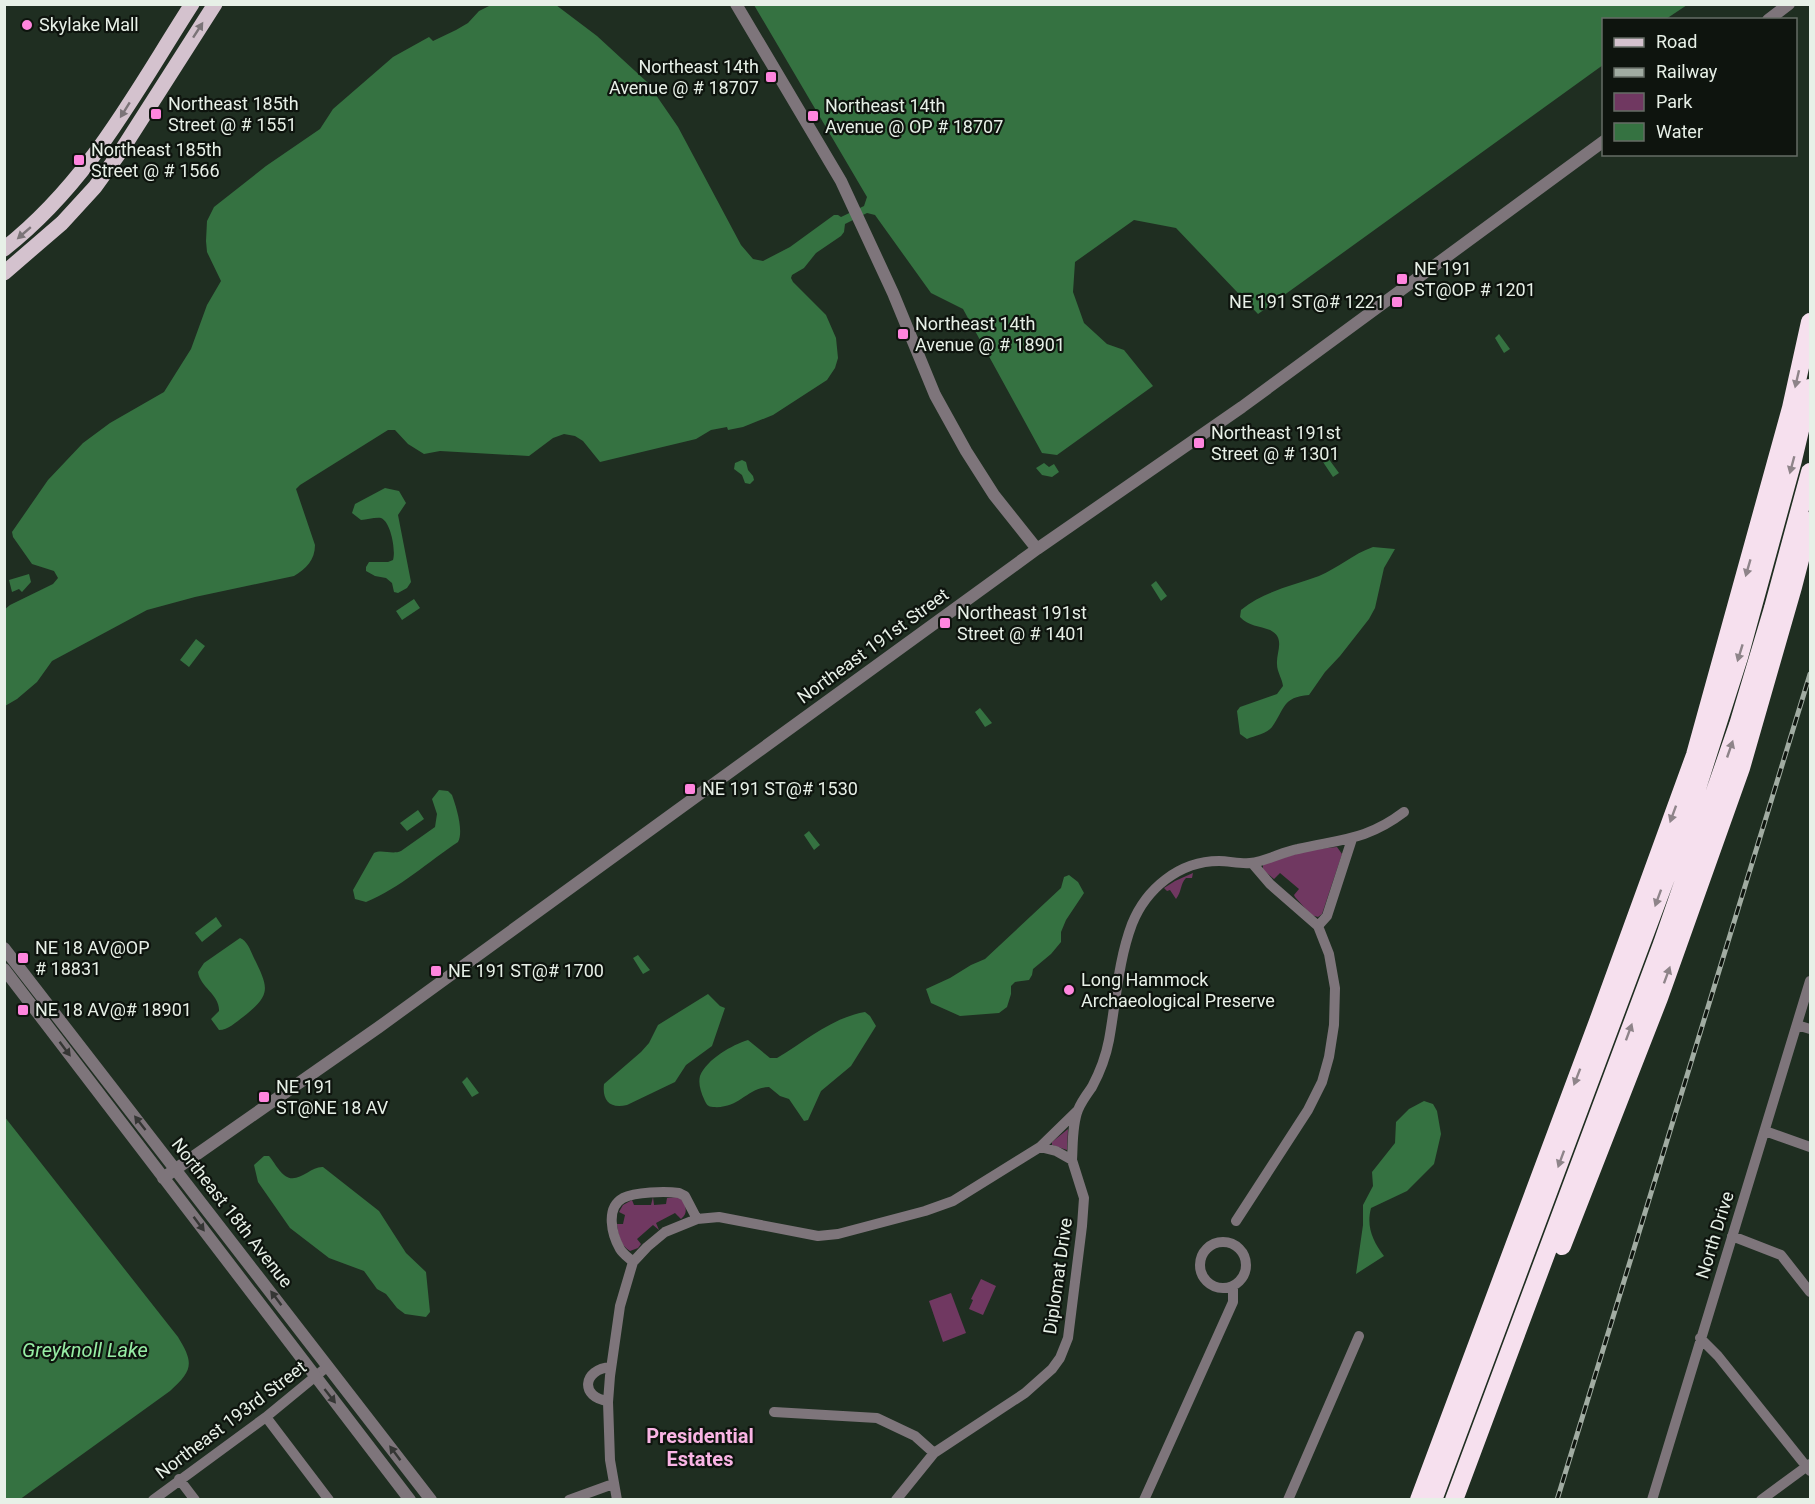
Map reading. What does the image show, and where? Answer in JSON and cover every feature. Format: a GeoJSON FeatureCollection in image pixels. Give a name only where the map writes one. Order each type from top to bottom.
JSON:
{"type":"FeatureCollection","features":[{"type":"Feature","properties":{"kind":"highway"},"geometry":{"type":"LineString","coordinates":[[1419,1500],[1695,755],[1782,442],[1810,322]]}},
{"type":"Feature","properties":{"kind":"highway"},"geometry":{"type":"LineString","coordinates":[[1433,1500],[1683,832],[1742,646],[1793,460],[1810,388]]}},
{"type":"Feature","properties":{"kind":"highway"},"geometry":{"type":"LineString","coordinates":[[1454,1500],[1662,944],[1734,736],[1773,608],[1810,472]]}},
{"type":"Feature","properties":{"kind":"highway"},"geometry":{"type":"LineString","coordinates":[[1465,1500],[1659,998],[1741,768],[1810,521]]}},
{"type":"Feature","properties":{"kind":"main road"},"geometry":{"type":"LineString","coordinates":[[4,249],[45,213],[71,186],[102,146],[192,4]]}},
{"type":"Feature","properties":{"kind":"main road"},"geometry":{"type":"LineString","coordinates":[[4,273],[41,243],[95,187],[215,4]]}},
{"type":"Feature","properties":{"kind":"main road"},"geometry":{"type":"LineString","coordinates":[[166,46],[182,56]]}},
{"type":"Feature","properties":{"kind":"main road"},"geometry":{"type":"LineString","coordinates":[[62,223],[64,206],[71,186]]}},
{"type":"Feature","properties":{"kind":"main road"},"geometry":{"type":"LineString","coordinates":[[41,243],[47,224],[45,213]]}},
{"type":"Feature","properties":{"kind":"street"},"geometry":{"type":"LineString","coordinates":[[736,4],[851,202],[893,293],[934,395],[994,495],[1037,549]]}},
{"type":"Feature","properties":{"kind":"street"},"geometry":{"type":"LineString","coordinates":[[1771,18],[1789,4]]}},
{"type":"Feature","properties":{"kind":"street","name":"Northeast 191st Street"},"geometry":{"type":"LineString","coordinates":[[163,1178],[386,1023],[1037,549],[1242,407],[1602,142]]}},
{"type":"Feature","properties":{"kind":"street"},"geometry":{"type":"LineString","coordinates":[[617,1500],[610,1460],[608,1401],[611,1367],[620,1306],[633,1262],[647,1247],[679,1224],[697,1219],[719,1217],[818,1236],[838,1234],[925,1211],[953,1201],[1040,1147],[1078,1110],[1093,1085],[1107,1051],[1121,964],[1132,925],[1141,905],[1154,888],[1173,874],[1194,865],[1217,861],[1252,863],[1297,849],[1352,839],[1386,825],[1404,812]]}},
{"type":"Feature","properties":{"kind":"street"},"geometry":{"type":"LineString","coordinates":[[1318,926],[1327,916],[1352,839]]}},
{"type":"Feature","properties":{"kind":"street"},"geometry":{"type":"LineString","coordinates":[[1236,1221],[1308,1110],[1322,1082],[1334,1025],[1335,988],[1329,954],[1318,926],[1270,884],[1252,863]]}},
{"type":"Feature","properties":{"kind":"street","name":"Northeast 18th Avenue"},"geometry":{"type":"LineString","coordinates":[[4,948],[431,1500]]}},
{"type":"Feature","properties":{"kind":"street","name":"Northeast 18th Avenue"},"geometry":{"type":"LineString","coordinates":[[4,969],[410,1500]]}},
{"type":"Feature","properties":{"kind":"street","name":"North Drive"},"geometry":{"type":"LineString","coordinates":[[1652,1500],[1810,981]]}},
{"type":"Feature","properties":{"kind":"street"},"geometry":{"type":"LineString","coordinates":[[1797,1025],[1810,1029]]}},
{"type":"Feature","properties":{"kind":"street"},"geometry":{"type":"LineString","coordinates":[[1040,1147],[1056,1151],[1072,1160],[1078,1110]]}},
{"type":"Feature","properties":{"kind":"street"},"geometry":{"type":"LineString","coordinates":[[1766,1131],[1810,1148]]}},
{"type":"Feature","properties":{"kind":"street","name":"Diplomat Drive"},"geometry":{"type":"LineString","coordinates":[[896,1500],[934,1453],[1025,1393],[1053,1369],[1060,1358],[1068,1338],[1083,1226],[1084,1198],[1072,1160]]}},
{"type":"Feature","properties":{"kind":"street"},"geometry":{"type":"LineString","coordinates":[[633,1262],[620,1250],[612,1226],[614,1207],[620,1199],[631,1195],[679,1193],[685,1196],[697,1219]]}},
{"type":"Feature","properties":{"kind":"street"},"geometry":{"type":"LineString","coordinates":[[1732,1236],[1781,1255],[1810,1292]]}},
{"type":"Feature","properties":{"kind":"street"},"geometry":{"type":"LineString","coordinates":[[1227,1241],[1241,1249],[1245,1256],[1246,1272],[1242,1279],[1233,1286],[1221,1288],[1214,1286],[1203,1277],[1200,1270],[1202,1255],[1211,1244],[1227,1241]]}},
{"type":"Feature","properties":{"kind":"street"},"geometry":{"type":"LineString","coordinates":[[1144,1500],[1233,1302],[1233,1286]]}},
{"type":"Feature","properties":{"kind":"street"},"geometry":{"type":"LineString","coordinates":[[1288,1500],[1359,1336]]}},
{"type":"Feature","properties":{"kind":"street"},"geometry":{"type":"LineString","coordinates":[[1700,1338],[1718,1356],[1809,1467],[1761,1500]]}},
{"type":"Feature","properties":{"kind":"street","name":"Northeast 193rd Street"},"geometry":{"type":"LineString","coordinates":[[153,1500],[266,1417],[328,1366]]}},
{"type":"Feature","properties":{"kind":"street"},"geometry":{"type":"LineString","coordinates":[[608,1401],[596,1398],[588,1386],[590,1376],[594,1372],[611,1367]]}},
{"type":"Feature","properties":{"kind":"street"},"geometry":{"type":"LineString","coordinates":[[774,1412],[877,1418],[915,1436],[934,1453]]}},
{"type":"Feature","properties":{"kind":"street"},"geometry":{"type":"LineString","coordinates":[[266,1417],[329,1500]]}},
{"type":"Feature","properties":{"kind":"street"},"geometry":{"type":"LineString","coordinates":[[179,1479],[195,1500]]}},
{"type":"Feature","properties":{"kind":"street"},"geometry":{"type":"LineString","coordinates":[[569,1500],[613,1484]]}},
{"type":"Feature","properties":{"kind":"green space"},"geometry":{"type":"Polygon","coordinates":[[[1337,847],[1342,854],[1322,914],[1318,917],[1311,915],[1295,897],[1299,889],[1280,873],[1274,879],[1263,870],[1263,864],[1309,850],[1337,847]]]}},
{"type":"Feature","properties":{"kind":"green space"},"geometry":{"type":"Polygon","coordinates":[[[1193,873],[1192,878],[1184,880],[1176,899],[1170,890],[1167,891],[1164,888],[1175,881],[1193,873]]]}},
{"type":"Feature","properties":{"kind":"green space"},"geometry":{"type":"Polygon","coordinates":[[[1068,1129],[1067,1150],[1052,1145],[1052,1142],[1068,1129]]]}},
{"type":"Feature","properties":{"kind":"green space"},"geometry":{"type":"Polygon","coordinates":[[[653,1197],[654,1205],[666,1204],[667,1198],[678,1197],[683,1200],[686,1208],[685,1215],[681,1219],[675,1213],[656,1223],[659,1230],[653,1225],[637,1239],[641,1244],[638,1248],[630,1251],[624,1246],[619,1235],[617,1224],[623,1224],[625,1215],[619,1212],[623,1205],[632,1200],[634,1205],[651,1205],[653,1197]]]}},
{"type":"Feature","properties":{"kind":"green space"},"geometry":{"type":"Polygon","coordinates":[[[981,1279],[996,1286],[983,1315],[969,1309],[973,1300],[971,1299],[981,1279]]]}},
{"type":"Feature","properties":{"kind":"green space"},"geometry":{"type":"Polygon","coordinates":[[[951,1293],[966,1333],[943,1342],[929,1301],[951,1293]]]}},
{"type":"Feature","properties":{"kind":"water"},"geometry":{"type":"Polygon","coordinates":[[[491,5],[556,5],[597,36],[647,82],[678,127],[741,245],[753,259],[763,261],[790,247],[834,215],[841,217],[864,206],[867,197],[754,5],[1687,5],[1668,18],[1602,18],[1602,66],[1258,314],[1176,228],[1134,220],[1075,262],[1073,292],[1084,323],[1107,344],[1124,350],[1153,386],[1057,455],[1042,453],[963,309],[931,293],[875,215],[867,213],[845,224],[841,236],[816,253],[804,268],[792,275],[793,282],[826,315],[836,338],[838,358],[827,380],[773,415],[743,427],[711,430],[696,439],[600,462],[583,441],[575,436],[564,434],[553,438],[529,456],[440,451],[424,454],[408,444],[395,430],[388,430],[296,489],[315,550],[312,560],[294,576],[195,597],[147,610],[52,661],[37,682],[5,706],[4,610],[53,584],[58,578],[54,571],[32,564],[13,537],[12,532],[48,480],[83,443],[110,423],[164,392],[191,349],[207,305],[221,281],[207,252],[207,221],[214,207],[266,166],[320,129],[333,109],[393,57],[429,37],[433,41],[456,30],[468,23],[479,11],[491,5]]]}},
{"type":"Feature","properties":{"kind":"water"},"geometry":{"type":"Polygon","coordinates":[[[1499,334],[1510,349],[1504,353],[1495,338],[1499,334]]]}},
{"type":"Feature","properties":{"kind":"water"},"geometry":{"type":"Polygon","coordinates":[[[1328,458],[1339,473],[1333,477],[1323,462],[1328,458]]]}},
{"type":"Feature","properties":{"kind":"water"},"geometry":{"type":"Polygon","coordinates":[[[742,460],[746,462],[753,476],[754,480],[750,484],[745,483],[742,475],[734,469],[735,463],[742,460]]]}},
{"type":"Feature","properties":{"kind":"water"},"geometry":{"type":"Polygon","coordinates":[[[1044,463],[1049,467],[1054,464],[1059,472],[1052,477],[1042,475],[1036,468],[1044,463]]]}},
{"type":"Feature","properties":{"kind":"water"},"geometry":{"type":"Polygon","coordinates":[[[385,488],[399,491],[406,503],[398,515],[411,582],[407,588],[398,593],[394,592],[392,583],[386,578],[366,571],[369,562],[393,560],[393,544],[388,525],[381,518],[361,520],[352,513],[355,504],[385,488]]]}},
{"type":"Feature","properties":{"kind":"water"},"geometry":{"type":"Polygon","coordinates":[[[1373,547],[1395,549],[1384,568],[1375,608],[1369,619],[1309,695],[1289,701],[1270,729],[1247,739],[1240,734],[1237,711],[1240,707],[1277,694],[1283,686],[1277,667],[1278,637],[1270,630],[1243,620],[1240,617],[1241,610],[1259,598],[1326,573],[1373,547]]]}},
{"type":"Feature","properties":{"kind":"water"},"geometry":{"type":"Polygon","coordinates":[[[29,574],[31,582],[22,592],[19,589],[12,592],[9,580],[29,574]]]}},
{"type":"Feature","properties":{"kind":"water"},"geometry":{"type":"Polygon","coordinates":[[[1156,581],[1167,596],[1161,601],[1151,585],[1156,581]]]}},
{"type":"Feature","properties":{"kind":"water"},"geometry":{"type":"Polygon","coordinates":[[[414,599],[420,608],[402,620],[396,611],[414,599]]]}},
{"type":"Feature","properties":{"kind":"water"},"geometry":{"type":"Polygon","coordinates":[[[196,639],[205,646],[189,667],[180,660],[196,639]]]}},
{"type":"Feature","properties":{"kind":"water"},"geometry":{"type":"Polygon","coordinates":[[[980,708],[992,723],[985,727],[975,712],[980,708]]]}},
{"type":"Feature","properties":{"kind":"water"},"geometry":{"type":"Polygon","coordinates":[[[439,790],[448,791],[452,795],[460,825],[458,842],[402,882],[378,896],[366,902],[355,899],[353,890],[374,853],[401,851],[435,827],[437,814],[432,799],[439,790]]]}},
{"type":"Feature","properties":{"kind":"water"},"geometry":{"type":"Polygon","coordinates":[[[418,810],[424,819],[407,831],[400,823],[418,810]]]}},
{"type":"Feature","properties":{"kind":"water"},"geometry":{"type":"Polygon","coordinates":[[[809,831],[820,845],[814,850],[804,835],[809,831]]]}},
{"type":"Feature","properties":{"kind":"water"},"geometry":{"type":"Polygon","coordinates":[[[1069,875],[1078,882],[1084,893],[1066,920],[1061,932],[1061,942],[1033,969],[1029,980],[1015,982],[1011,986],[1007,1007],[999,1013],[960,1016],[931,1003],[926,989],[985,959],[1061,888],[1064,877],[1069,875]]]}},
{"type":"Feature","properties":{"kind":"water"},"geometry":{"type":"Polygon","coordinates":[[[216,917],[222,926],[202,942],[195,933],[216,917]]]}},
{"type":"Feature","properties":{"kind":"water"},"geometry":{"type":"Polygon","coordinates":[[[240,938],[245,941],[262,975],[265,990],[253,1009],[226,1029],[219,1030],[211,1019],[219,1011],[218,1005],[198,972],[204,963],[240,938]]]}},
{"type":"Feature","properties":{"kind":"water"},"geometry":{"type":"Polygon","coordinates":[[[638,955],[650,970],[643,974],[633,958],[638,955]]]}},
{"type":"Feature","properties":{"kind":"water"},"geometry":{"type":"Polygon","coordinates":[[[708,994],[725,1008],[712,1046],[686,1065],[675,1082],[627,1105],[616,1106],[608,1102],[604,1095],[604,1084],[641,1052],[649,1043],[658,1025],[708,994]]]}},
{"type":"Feature","properties":{"kind":"water"},"geometry":{"type":"Polygon","coordinates":[[[865,1012],[876,1026],[851,1066],[821,1091],[808,1120],[804,1121],[789,1099],[780,1096],[769,1087],[754,1091],[730,1105],[708,1106],[700,1088],[700,1076],[714,1058],[728,1049],[748,1040],[770,1058],[777,1058],[841,1019],[865,1012]]]}},
{"type":"Feature","properties":{"kind":"water"},"geometry":{"type":"Polygon","coordinates":[[[467,1077],[479,1093],[472,1097],[462,1082],[467,1077]]]}},
{"type":"Feature","properties":{"kind":"water"},"geometry":{"type":"Polygon","coordinates":[[[1424,1101],[1433,1104],[1437,1111],[1441,1134],[1434,1164],[1407,1191],[1371,1208],[1369,1221],[1372,1234],[1384,1256],[1356,1274],[1363,1225],[1363,1205],[1373,1186],[1372,1172],[1395,1143],[1396,1122],[1409,1109],[1424,1101]]]}},
{"type":"Feature","properties":{"kind":"water","name":"Greyknoll Lake"},"geometry":{"type":"Polygon","coordinates":[[[4,1116],[178,1337],[189,1360],[187,1372],[170,1391],[19,1500],[4,1499],[4,1116]]]}},
{"type":"Feature","properties":{"kind":"water"},"geometry":{"type":"Polygon","coordinates":[[[264,1156],[269,1156],[282,1173],[289,1178],[299,1177],[313,1169],[323,1167],[379,1211],[406,1253],[426,1272],[430,1312],[426,1317],[405,1314],[386,1294],[377,1289],[364,1271],[329,1258],[290,1228],[258,1182],[254,1165],[264,1156]]]}},
{"type":"Feature","properties":{"kind":"railway"},"geometry":{"type":"LineString","coordinates":[[1557,1500],[1810,674]]}},
{"type":"Feature","properties":{"kind":"place","name":"Skylake Mall"},"geometry":{"type":"Point","coordinates":[27,25]}},
{"type":"Feature","properties":{"kind":"place","name":"Northeast 14th Avenue @ # 18707"},"geometry":{"type":"Point","coordinates":[771,77]}},
{"type":"Feature","properties":{"kind":"place","name":"Northeast 185th Street @ # 1551"},"geometry":{"type":"Point","coordinates":[156,114]}},
{"type":"Feature","properties":{"kind":"place","name":"Northeast 14th Avenue @ OP # 18707"},"geometry":{"type":"Point","coordinates":[813,116]}},
{"type":"Feature","properties":{"kind":"place","name":"Northeast 185th Street @ # 1566"},"geometry":{"type":"Point","coordinates":[79,160]}},
{"type":"Feature","properties":{"kind":"place","name":"NE 191 ST@OP # 1201"},"geometry":{"type":"Point","coordinates":[1402,279]}},
{"type":"Feature","properties":{"kind":"place","name":"NE 191 ST@# 1221"},"geometry":{"type":"Point","coordinates":[1397,302]}},
{"type":"Feature","properties":{"kind":"place","name":"Northeast 14th Avenue @ # 18901"},"geometry":{"type":"Point","coordinates":[903,334]}},
{"type":"Feature","properties":{"kind":"place","name":"Northeast 191st Street @ # 1301"},"geometry":{"type":"Point","coordinates":[1199,443]}},
{"type":"Feature","properties":{"kind":"place","name":"Northeast 191st Street @ # 1401"},"geometry":{"type":"Point","coordinates":[945,623]}},
{"type":"Feature","properties":{"kind":"place","name":"NE 191 ST@# 1530"},"geometry":{"type":"Point","coordinates":[690,789]}},
{"type":"Feature","properties":{"kind":"place","name":"NE 18 AV@OP # 18831"},"geometry":{"type":"Point","coordinates":[23,958]}},
{"type":"Feature","properties":{"kind":"place","name":"NE 191 ST@# 1700"},"geometry":{"type":"Point","coordinates":[436,971]}},
{"type":"Feature","properties":{"kind":"place","name":"Long Hammock Archaeological Preserve"},"geometry":{"type":"Point","coordinates":[1069,990]}},
{"type":"Feature","properties":{"kind":"place","name":"NE 18 AV@# 18901"},"geometry":{"type":"Point","coordinates":[23,1010]}},
{"type":"Feature","properties":{"kind":"place","name":"NE 191 ST@NE 18 AV"},"geometry":{"type":"Point","coordinates":[264,1097]}},
{"type":"Feature","properties":{"kind":"district","name":"Presidential Estates"},"geometry":{"type":"Point","coordinates":[700,1448]}}]}
